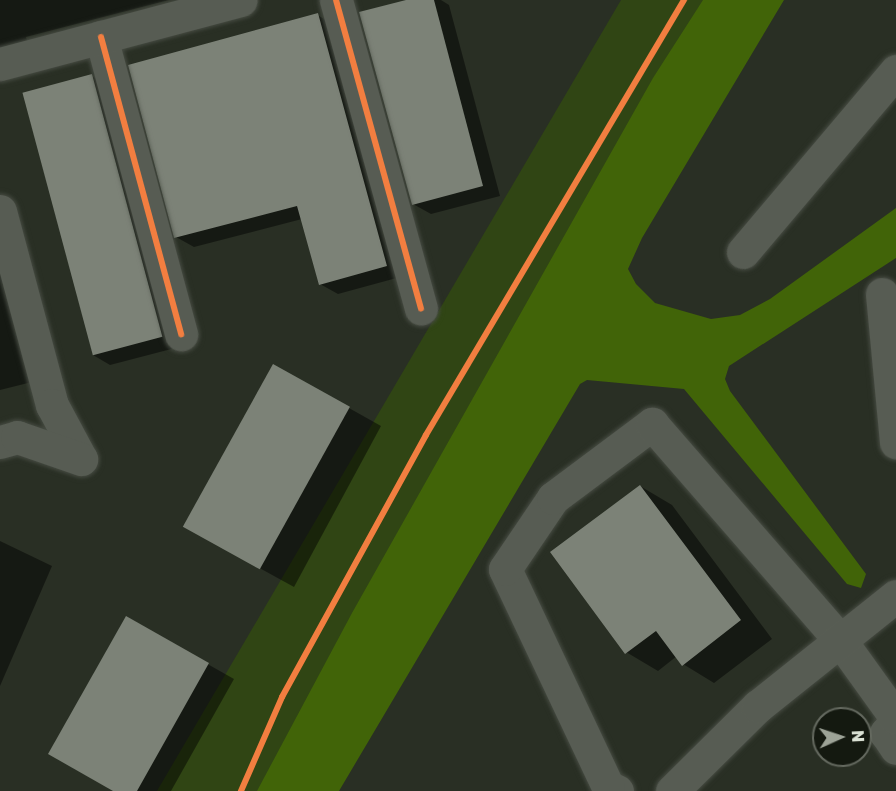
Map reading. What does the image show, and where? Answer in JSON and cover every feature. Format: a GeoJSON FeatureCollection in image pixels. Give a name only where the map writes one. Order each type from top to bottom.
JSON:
{"type":"FeatureCollection","features":[{"type":"Feature","properties":{"kind":"street"},"geometry":{"type":"LineString","coordinates":[[336,0],[421,309]]}},
{"type":"Feature","properties":{"kind":"street"},"geometry":{"type":"LineString","coordinates":[[0,64],[228,2]]}},
{"type":"Feature","properties":{"kind":"street"},"geometry":{"type":"LineString","coordinates":[[101,38],[181,334]]}},
{"type":"Feature","properties":{"kind":"street"},"geometry":{"type":"LineString","coordinates":[[743,252],[896,71]]}},
{"type":"Feature","properties":{"kind":"street"},"geometry":{"type":"LineString","coordinates":[[0,211],[52,405],[81,459],[17,437],[0,442]]}},
{"type":"Feature","properties":{"kind":"street"},"geometry":{"type":"LineString","coordinates":[[882,294],[896,442]]}},
{"type":"Feature","properties":{"kind":"street"},"geometry":{"type":"LineString","coordinates":[[617,791],[608,787],[505,569],[553,498],[652,424],[840,640],[896,720],[886,733],[896,748]]}},
{"type":"Feature","properties":{"kind":"street"},"geometry":{"type":"LineString","coordinates":[[672,791],[758,706],[840,640],[892,608]]}},
{"type":"Feature","properties":{"kind":"green space"},"geometry":{"type":"Polygon","coordinates":[[[621,0],[766,0],[320,791],[157,791],[621,0]]]}},
{"type":"Feature","properties":{"kind":"green space"},"geometry":{"type":"Polygon","coordinates":[[[703,0],[784,0],[642,238],[628,269],[636,284],[655,303],[711,319],[740,315],[770,299],[896,208],[896,258],[729,366],[725,379],[730,391],[866,574],[861,588],[847,584],[684,389],[587,380],[580,384],[339,791],[257,791],[352,613],[653,78],[703,0]]]}},
{"type":"Feature","properties":{"kind":"building"},"geometry":{"type":"Polygon","coordinates":[[[406,0],[434,0],[483,186],[412,205],[359,12],[406,0]]]}},
{"type":"Feature","properties":{"kind":"building"},"geometry":{"type":"Polygon","coordinates":[[[318,13],[387,266],[319,285],[297,206],[174,238],[128,65],[318,13]]]}},
{"type":"Feature","properties":{"kind":"building"},"geometry":{"type":"Polygon","coordinates":[[[92,74],[162,337],[93,355],[22,93],[92,74]]]}},
{"type":"Feature","properties":{"kind":"building"},"geometry":{"type":"Polygon","coordinates":[[[273,364],[350,407],[260,569],[183,527],[273,364]]]}},
{"type":"Feature","properties":{"kind":"building"},"geometry":{"type":"Polygon","coordinates":[[[640,485],[741,620],[682,666],[656,631],[625,654],[550,552],[640,485]]]}},
{"type":"Feature","properties":{"kind":"building"},"geometry":{"type":"Polygon","coordinates":[[[126,616],[209,663],[137,791],[113,791],[48,754],[126,616]]]}},
{"type":"Feature","properties":{"kind":"cycle path"},"geometry":{"type":"LineString","coordinates":[[336,0],[421,309]]}},
{"type":"Feature","properties":{"kind":"cycle path"},"geometry":{"type":"LineString","coordinates":[[241,791],[282,697],[426,435],[684,0]]}},
{"type":"Feature","properties":{"kind":"cycle path"},"geometry":{"type":"LineString","coordinates":[[101,37],[181,334]]}}]}
